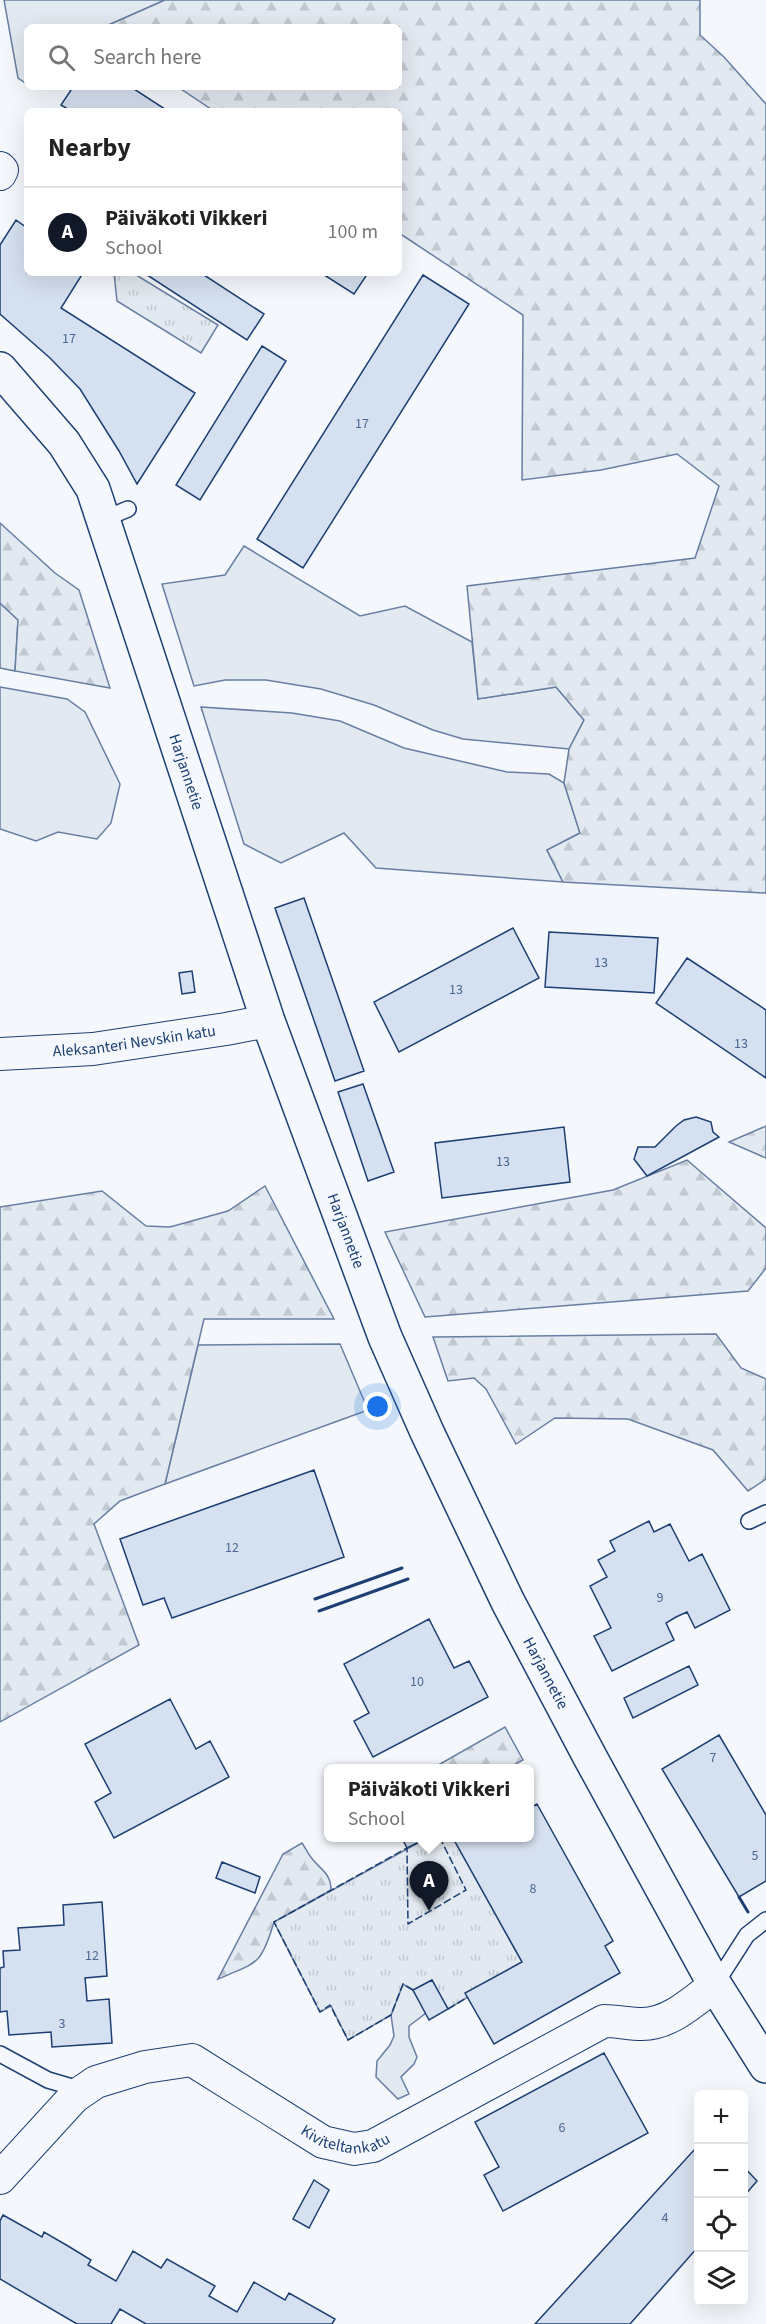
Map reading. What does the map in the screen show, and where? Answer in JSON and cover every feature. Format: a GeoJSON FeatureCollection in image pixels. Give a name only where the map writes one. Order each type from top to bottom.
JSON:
{"type":"FeatureCollection","features":[{"type":"Feature","properties":{"kind":"street"},"geometry":{"type":"LineString","coordinates":[[0,168],[2,170],[0,174]]}},
{"type":"Feature","properties":{"kind":"street","name":"Harjannetie"},"geometry":{"type":"LineString","coordinates":[[0,369],[64,443],[93,489],[116,514],[114,549],[268,1021],[385,1337],[427,1432],[508,1602],[580,1738],[715,1985],[766,2066]]}},
{"type":"Feature","properties":{"kind":"street","name":"Aleksanteri Nevskin katu"},"geometry":{"type":"LineString","coordinates":[[0,1054],[93,1049],[211,1032],[268,1021]]}},
{"type":"Feature","properties":{"kind":"street","name":"Kiviteltankatu"},"geometry":{"type":"LineString","coordinates":[[0,2178],[74,2097],[96,2082],[145,2067],[192,2060],[323,2142],[354,2149],[373,2146],[604,2021],[643,2024],[663,2020],[680,2012],[715,1985]]}},
{"type":"Feature","properties":{"kind":"lane"},"geometry":{"type":"LineString","coordinates":[[748,1521],[766,1513]]}},
{"type":"Feature","properties":{"kind":"lane"},"geometry":{"type":"LineString","coordinates":[[715,1985],[747,1935],[766,1920]]}},
{"type":"Feature","properties":{"kind":"lane"},"geometry":{"type":"LineString","coordinates":[[0,2054],[48,2080],[83,2091]]}},
{"type":"Feature","properties":{"kind":"green space"},"geometry":{"type":"Polygon","coordinates":[[[4,0],[165,0],[111,24],[24,24],[24,82],[18,78],[4,0]]]}},
{"type":"Feature","properties":{"kind":"green space"},"geometry":{"type":"Polygon","coordinates":[[[165,0],[700,0],[700,35],[724,57],[766,104],[766,893],[563,882],[547,850],[580,833],[564,783],[569,749],[584,720],[556,687],[478,699],[467,586],[695,558],[719,486],[677,454],[601,470],[522,480],[523,315],[402,235],[402,108],[210,108],[182,90],[402,90],[402,24],[111,24],[165,0]]]}},
{"type":"Feature","properties":{"kind":"green space"},"geometry":{"type":"Polygon","coordinates":[[[114,276],[138,276],[218,325],[201,353],[117,301],[114,276]]]}},
{"type":"Feature","properties":{"kind":"green space"},"geometry":{"type":"Polygon","coordinates":[[[0,523],[55,573],[79,590],[110,688],[15,671],[18,620],[0,603],[0,523]]]}},
{"type":"Feature","properties":{"kind":"green space"},"geometry":{"type":"Polygon","coordinates":[[[244,546],[360,616],[405,606],[472,642],[478,699],[556,687],[584,720],[569,749],[463,739],[433,730],[374,705],[321,689],[266,680],[225,680],[194,686],[162,584],[225,575],[244,546]]]}},
{"type":"Feature","properties":{"kind":"green space"},"geometry":{"type":"Polygon","coordinates":[[[0,603],[18,620],[15,671],[0,668],[0,603]]]}},
{"type":"Feature","properties":{"kind":"green space"},"geometry":{"type":"Polygon","coordinates":[[[0,687],[67,699],[85,712],[120,784],[111,823],[97,839],[58,832],[36,841],[0,829],[0,687]]]}},
{"type":"Feature","properties":{"kind":"green space"},"geometry":{"type":"Polygon","coordinates":[[[201,707],[292,713],[340,721],[404,748],[507,772],[549,774],[564,783],[580,833],[547,850],[563,882],[376,868],[344,833],[281,863],[244,844],[201,707]]]}},
{"type":"Feature","properties":{"kind":"green space"},"geometry":{"type":"Polygon","coordinates":[[[766,1126],[766,1158],[729,1142],[766,1126]]]}},
{"type":"Feature","properties":{"kind":"green space"},"geometry":{"type":"Polygon","coordinates":[[[687,1160],[766,1228],[766,1268],[748,1291],[425,1317],[385,1232],[613,1190],[687,1160]]]}},
{"type":"Feature","properties":{"kind":"green space"},"geometry":{"type":"Polygon","coordinates":[[[265,1186],[334,1319],[204,1319],[165,1484],[120,1501],[94,1524],[139,1645],[0,1722],[0,1207],[102,1191],[146,1226],[170,1227],[228,1211],[265,1186]]]}},
{"type":"Feature","properties":{"kind":"green space"},"geometry":{"type":"Polygon","coordinates":[[[716,1334],[741,1368],[766,1379],[766,1479],[748,1491],[713,1450],[628,1419],[555,1418],[516,1444],[486,1389],[474,1378],[448,1381],[433,1337],[716,1334]]]}},
{"type":"Feature","properties":{"kind":"green space"},"geometry":{"type":"Polygon","coordinates":[[[340,1344],[368,1410],[165,1484],[198,1345],[340,1344]]]}},
{"type":"Feature","properties":{"kind":"green space"},"geometry":{"type":"Polygon","coordinates":[[[505,1727],[523,1760],[516,1764],[440,1764],[505,1727]]]}},
{"type":"Feature","properties":{"kind":"green space"},"geometry":{"type":"Polygon","coordinates":[[[420,1842],[455,1842],[522,1962],[466,1993],[468,1997],[448,2009],[432,1980],[413,1990],[403,1984],[391,2015],[348,2040],[331,2006],[320,2012],[274,1922],[420,1842]]]}},
{"type":"Feature","properties":{"kind":"green space"},"geometry":{"type":"Polygon","coordinates":[[[302,1843],[328,1877],[331,1890],[274,1922],[265,1947],[256,1961],[218,1979],[283,1854],[302,1843]]]}},
{"type":"Feature","properties":{"kind":"green space"},"geometry":{"type":"Polygon","coordinates":[[[403,1984],[413,1990],[426,2013],[409,2026],[409,2037],[417,2057],[414,2064],[401,2077],[409,2094],[398,2099],[376,2077],[377,2061],[394,2036],[391,2015],[403,1984]]]}},
{"type":"Feature","properties":{"kind":"building"},"geometry":{"type":"Polygon","coordinates":[[[71,90],[136,90],[163,108],[66,108],[61,105],[71,90]]]}},
{"type":"Feature","properties":{"kind":"building"},"geometry":{"type":"Polygon","coordinates":[[[16,220],[24,226],[24,276],[81,276],[61,308],[195,393],[137,484],[80,389],[50,358],[0,314],[0,245],[16,220]]]}},
{"type":"Feature","properties":{"kind":"building"},"geometry":{"type":"Polygon","coordinates":[[[423,275],[469,304],[303,568],[257,539],[423,275]]]}},
{"type":"Feature","properties":{"kind":"building"},"geometry":{"type":"Polygon","coordinates":[[[149,276],[206,276],[264,314],[247,340],[149,276]]]}},
{"type":"Feature","properties":{"kind":"building"},"geometry":{"type":"Polygon","coordinates":[[[326,276],[366,276],[354,294],[326,276]]]}},
{"type":"Feature","properties":{"kind":"building"},"geometry":{"type":"Polygon","coordinates":[[[262,346],[286,361],[200,500],[176,485],[262,346]]]}},
{"type":"Feature","properties":{"kind":"building"},"geometry":{"type":"Polygon","coordinates":[[[304,898],[364,1071],[335,1081],[275,908],[304,898]]]}},
{"type":"Feature","properties":{"kind":"building"},"geometry":{"type":"Polygon","coordinates":[[[513,928],[539,978],[399,1052],[374,1002],[513,928]]]}},
{"type":"Feature","properties":{"kind":"building"},"geometry":{"type":"Polygon","coordinates":[[[549,932],[658,938],[654,993],[545,987],[549,932]]]}},
{"type":"Feature","properties":{"kind":"building"},"geometry":{"type":"Polygon","coordinates":[[[687,958],[766,1010],[766,1078],[656,1003],[687,958]]]}},
{"type":"Feature","properties":{"kind":"building"},"geometry":{"type":"Polygon","coordinates":[[[192,971],[195,992],[182,994],[179,973],[192,971]]]}},
{"type":"Feature","properties":{"kind":"building"},"geometry":{"type":"Polygon","coordinates":[[[363,1084],[394,1172],[368,1181],[338,1092],[363,1084]]]}},
{"type":"Feature","properties":{"kind":"building"},"geometry":{"type":"Polygon","coordinates":[[[696,1117],[711,1122],[713,1132],[719,1137],[647,1176],[634,1159],[638,1147],[655,1147],[684,1120],[696,1117]]]}},
{"type":"Feature","properties":{"kind":"building"},"geometry":{"type":"Polygon","coordinates":[[[564,1127],[570,1182],[442,1198],[435,1143],[564,1127]]]}},
{"type":"Feature","properties":{"kind":"building"},"geometry":{"type":"Polygon","coordinates":[[[314,1470],[344,1557],[172,1618],[164,1598],[143,1605],[120,1539],[314,1470]]]}},
{"type":"Feature","properties":{"kind":"building"},"geometry":{"type":"Polygon","coordinates":[[[649,1521],[654,1532],[670,1524],[689,1561],[702,1554],[730,1610],[695,1628],[687,1612],[676,1617],[666,1623],[674,1640],[612,1671],[594,1636],[611,1628],[590,1586],[607,1577],[598,1560],[615,1551],[610,1541],[649,1521]]]}},
{"type":"Feature","properties":{"kind":"building"},"geometry":{"type":"Polygon","coordinates":[[[429,1619],[454,1668],[469,1661],[488,1697],[373,1757],[354,1721],[369,1713],[344,1664],[429,1619]]]}},
{"type":"Feature","properties":{"kind":"building"},"geometry":{"type":"Polygon","coordinates":[[[689,1666],[698,1685],[633,1718],[624,1698],[689,1666]]]}},
{"type":"Feature","properties":{"kind":"building"},"geometry":{"type":"Polygon","coordinates":[[[170,1699],[196,1749],[210,1741],[229,1777],[114,1838],[95,1802],[111,1793],[85,1744],[170,1699]]]}},
{"type":"Feature","properties":{"kind":"building"},"geometry":{"type":"Polygon","coordinates":[[[719,1735],[766,1815],[766,1881],[739,1897],[662,1769],[719,1735]]]}},
{"type":"Feature","properties":{"kind":"building"},"geometry":{"type":"Polygon","coordinates":[[[537,1804],[613,1941],[605,1946],[620,1973],[494,2044],[465,1993],[522,1962],[455,1842],[534,1842],[534,1806],[537,1804]]]}},
{"type":"Feature","properties":{"kind":"building"},"geometry":{"type":"Polygon","coordinates":[[[404,1842],[419,1842],[407,1848],[404,1842]]]}},
{"type":"Feature","properties":{"kind":"building"},"geometry":{"type":"Polygon","coordinates":[[[222,1862],[260,1877],[255,1893],[216,1878],[222,1862]]]}},
{"type":"Feature","properties":{"kind":"building"},"geometry":{"type":"Polygon","coordinates":[[[102,1902],[107,1976],[85,1978],[87,2001],[109,1999],[112,2043],[52,2047],[51,2032],[9,2035],[7,2011],[0,2012],[0,1968],[4,1967],[3,1951],[20,1950],[18,1928],[64,1925],[63,1905],[102,1902]]]}},
{"type":"Feature","properties":{"kind":"building"},"geometry":{"type":"Polygon","coordinates":[[[432,1980],[448,2009],[429,2020],[413,1990],[432,1980]]]}},
{"type":"Feature","properties":{"kind":"building"},"geometry":{"type":"Polygon","coordinates":[[[604,2053],[648,2133],[503,2211],[484,2175],[499,2167],[475,2122],[604,2053]]]}},
{"type":"Feature","properties":{"kind":"building"},"geometry":{"type":"Polygon","coordinates":[[[694,2150],[694,2252],[630,2324],[535,2324],[694,2150]]]}},
{"type":"Feature","properties":{"kind":"building"},"geometry":{"type":"Polygon","coordinates":[[[748,2171],[757,2181],[748,2191],[748,2171]]]}},
{"type":"Feature","properties":{"kind":"building"},"geometry":{"type":"Polygon","coordinates":[[[314,2180],[329,2190],[309,2228],[293,2219],[314,2180]]]}},
{"type":"Feature","properties":{"kind":"building"},"geometry":{"type":"Polygon","coordinates":[[[3,2215],[42,2237],[44,2232],[68,2246],[91,2260],[88,2265],[116,2281],[133,2251],[161,2268],[167,2259],[215,2286],[209,2296],[237,2312],[254,2282],[285,2300],[289,2293],[335,2319],[332,2324],[146,2324],[120,2309],[111,2324],[77,2324],[0,2279],[0,2221],[3,2215]]]}},
{"type":"Feature","properties":{"kind":"fence"},"geometry":{"type":"LineString","coordinates":[[413,1990],[403,1984],[391,2015],[348,2040],[330,2005],[320,2012],[274,1922],[407,1848],[408,1924],[466,1890],[442,1842]]}},
{"type":"Feature","properties":{"kind":"fence"},"geometry":{"type":"LineString","coordinates":[[448,2009],[468,1997]]}},
{"type":"Feature","properties":{"kind":"wall"},"geometry":{"type":"LineString","coordinates":[[315,1599],[402,1568]]}},
{"type":"Feature","properties":{"kind":"wall"},"geometry":{"type":"LineString","coordinates":[[319,1611],[408,1579]]}},
{"type":"Feature","properties":{"kind":"wall"},"geometry":{"type":"LineString","coordinates":[[739,1897],[748,1912]]}},
{"type":"Feature","properties":{"kind":"place","name":"Päiväkoti Vikkeri"},"geometry":{"type":"Point","coordinates":[429,1911]}}]}
